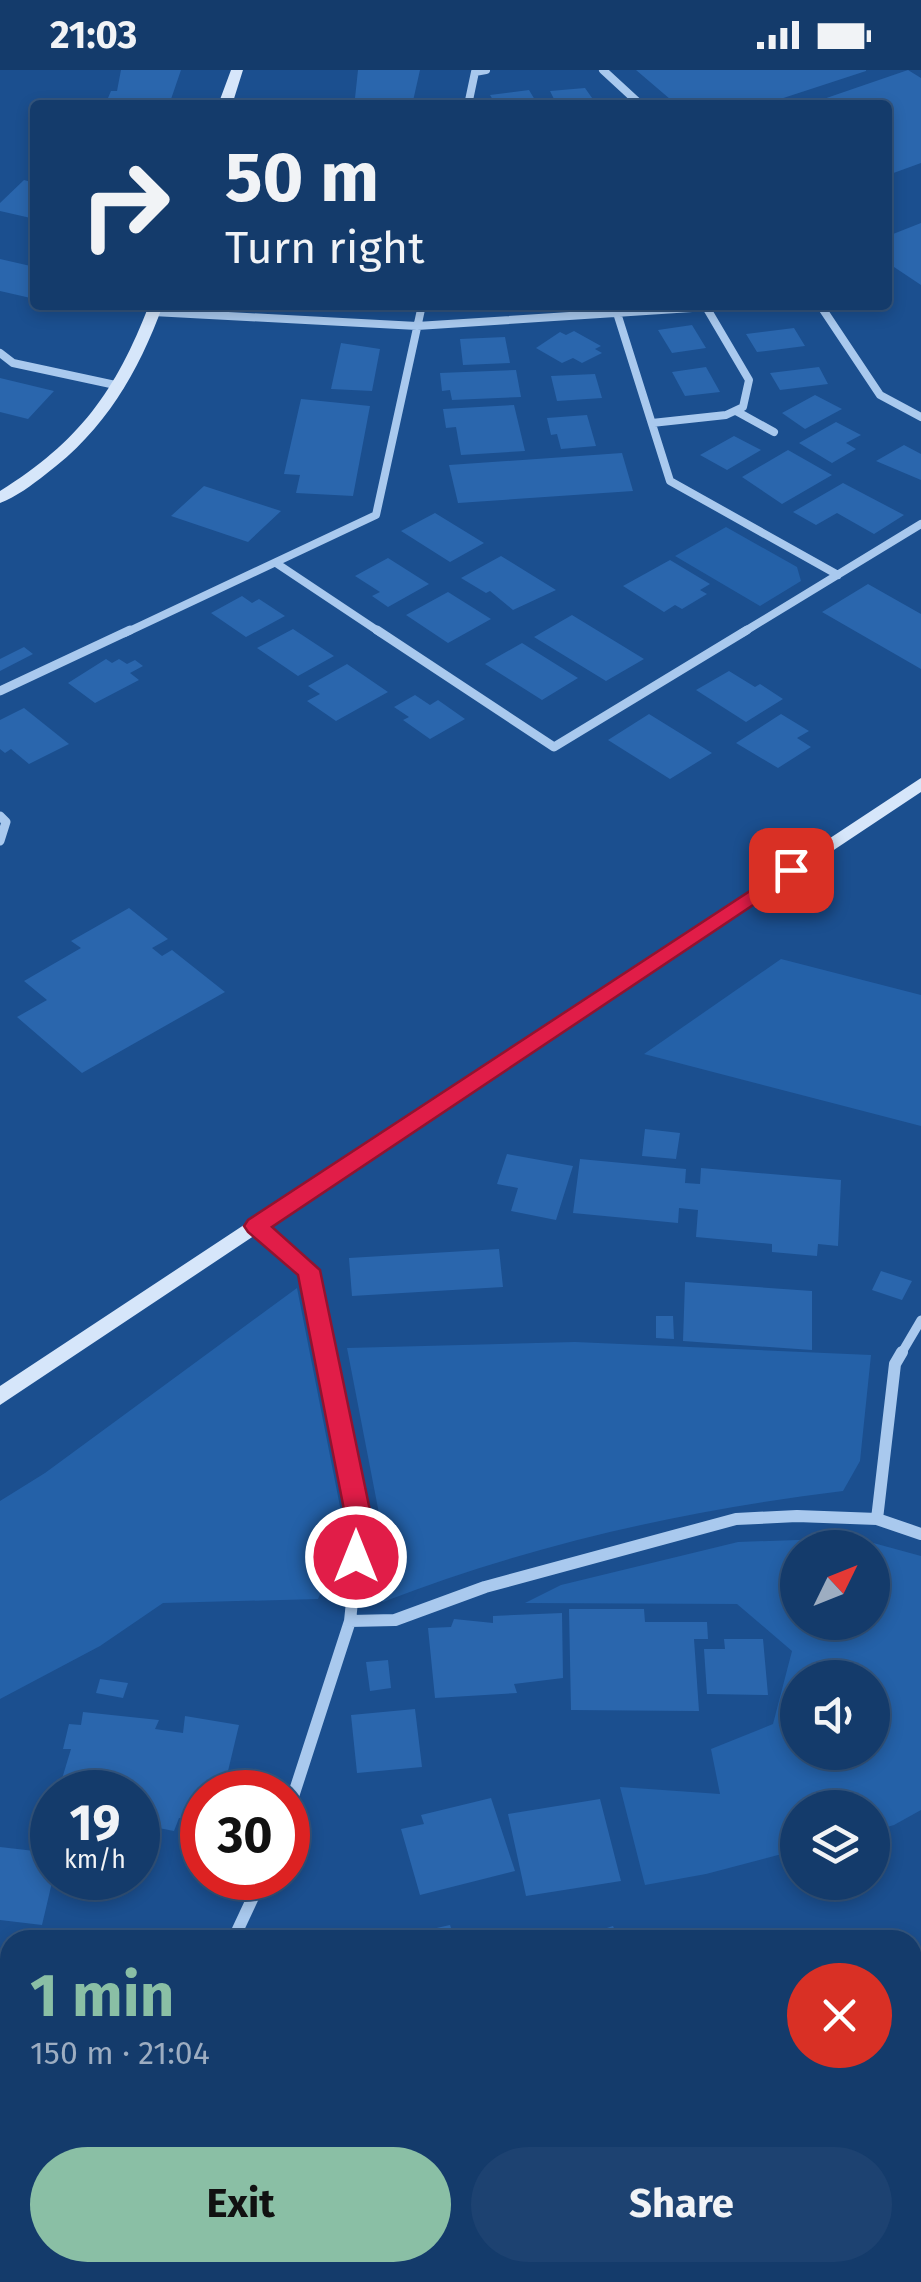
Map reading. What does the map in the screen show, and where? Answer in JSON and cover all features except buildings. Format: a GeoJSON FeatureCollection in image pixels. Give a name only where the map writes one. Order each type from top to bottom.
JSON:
{"type":"FeatureCollection","features":[{"type":"Feature","properties":{"kind":"street"},"geometry":{"type":"LineString","coordinates":[[227,100],[237,70]]}},
{"type":"Feature","properties":{"kind":"street"},"geometry":{"type":"LineString","coordinates":[[469,100],[475,72],[486,70]]}},
{"type":"Feature","properties":{"kind":"street"},"geometry":{"type":"LineString","coordinates":[[603,70],[636,100]]}},
{"type":"Feature","properties":{"kind":"street"},"geometry":{"type":"LineString","coordinates":[[0,498],[72,450],[121,386],[155,310]]}},
{"type":"Feature","properties":{"kind":"street"},"geometry":{"type":"LineString","coordinates":[[170,310],[417,326],[662,310]]}},
{"type":"Feature","properties":{"kind":"street"},"geometry":{"type":"LineString","coordinates":[[0,691],[376,515],[421,310]]}},
{"type":"Feature","properties":{"kind":"street"},"geometry":{"type":"LineString","coordinates":[[708,310],[749,380],[748,396],[736,412]]}},
{"type":"Feature","properties":{"kind":"street"},"geometry":{"type":"LineString","coordinates":[[823,310],[880,395],[921,417]]}},
{"type":"Feature","properties":{"kind":"street"},"geometry":{"type":"LineString","coordinates":[[617,313],[670,481],[838,575]]}},
{"type":"Feature","properties":{"kind":"street"},"geometry":{"type":"LineString","coordinates":[[0,353],[13,363],[121,386]]}},
{"type":"Feature","properties":{"kind":"street"},"geometry":{"type":"LineString","coordinates":[[652,423],[736,412],[774,432]]}},
{"type":"Feature","properties":{"kind":"street"},"geometry":{"type":"LineString","coordinates":[[276,564],[554,747],[921,524]]}},
{"type":"Feature","properties":{"kind":"street"},"geometry":{"type":"LineString","coordinates":[[0,1396],[921,784]]}},
{"type":"Feature","properties":{"kind":"street"},"geometry":{"type":"LineString","coordinates":[[0,816],[6,822],[0,841]]}},
{"type":"Feature","properties":{"kind":"street"},"geometry":{"type":"LineString","coordinates":[[256,1226],[308,1270],[360,1525],[350,1621],[302,1770]]}},
{"type":"Feature","properties":{"kind":"street"},"geometry":{"type":"LineString","coordinates":[[877,1519],[895,1364],[921,1320]]}},
{"type":"Feature","properties":{"kind":"street"},"geometry":{"type":"LineString","coordinates":[[350,1621],[395,1620],[485,1587],[645,1541],[736,1520],[797,1516],[877,1519],[921,1534]]}},
{"type":"Feature","properties":{"kind":"street"},"geometry":{"type":"LineString","coordinates":[[238,1930],[252,1900]]}},
{"type":"Feature","properties":{"kind":"shaded area"},"geometry":{"type":"Polygon","coordinates":[[[726,527],[797,567],[801,581],[760,606],[675,556],[726,527]]]}},
{"type":"Feature","properties":{"kind":"shaded area"},"geometry":{"type":"Polygon","coordinates":[[[781,959],[921,995],[921,1126],[644,1054],[781,959]]]}},
{"type":"Feature","properties":{"kind":"shaded area"},"geometry":{"type":"Polygon","coordinates":[[[297,1288],[346,1537],[318,1599],[163,1603],[100,1646],[0,1699],[0,1501],[45,1473],[297,1288]]]}},
{"type":"Feature","properties":{"kind":"shaded area"},"geometry":{"type":"Polygon","coordinates":[[[575,1342],[871,1355],[860,1461],[843,1491],[725,1508],[609,1532],[495,1563],[383,1602],[373,1589],[382,1529],[347,1348],[575,1342]]]}},
{"type":"Feature","properties":{"kind":"shaded area"},"geometry":{"type":"Polygon","coordinates":[[[780,1541],[780,1640],[890,1640],[890,1548],[921,1556],[921,1810],[890,1826],[890,1790],[780,1790],[780,1854],[645,1885],[620,1787],[720,1794],[711,1749],[773,1724],[780,1697],[780,1770],[890,1770],[890,1660],[790,1660],[792,1651],[737,1604],[525,1603],[561,1585],[738,1542],[780,1541]]]}},
{"type":"Feature","properties":{"kind":"route"},"geometry":{"type":"LineString","coordinates":[[356,1557],[360,1525],[308,1270],[256,1226],[791,870]]}}]}
